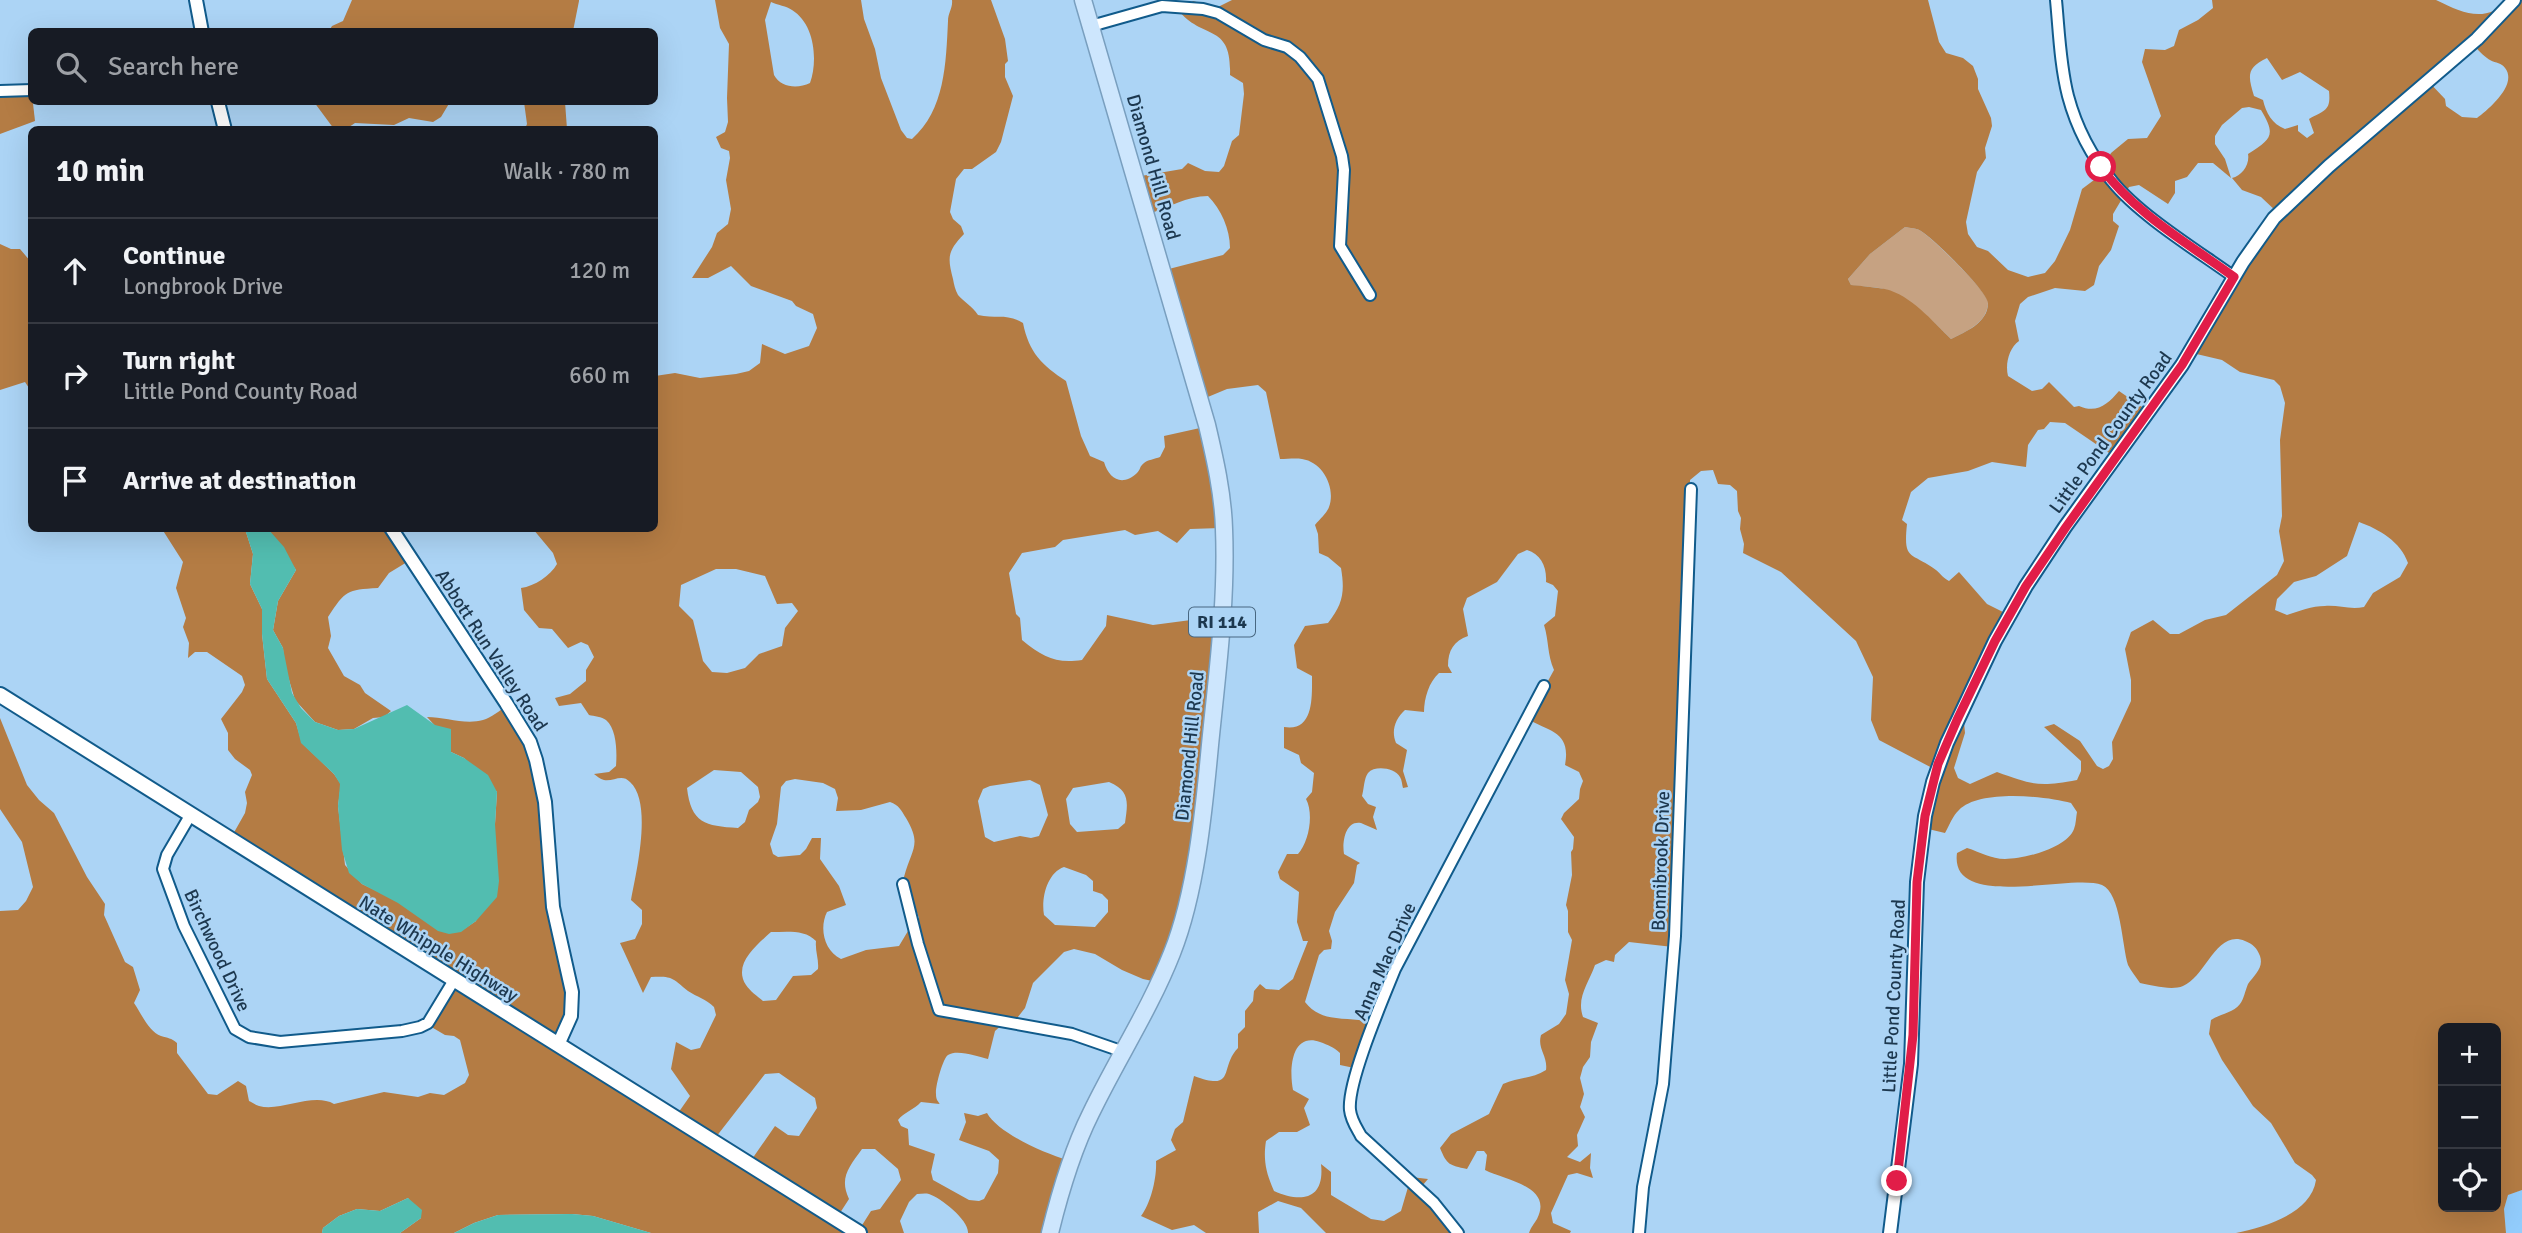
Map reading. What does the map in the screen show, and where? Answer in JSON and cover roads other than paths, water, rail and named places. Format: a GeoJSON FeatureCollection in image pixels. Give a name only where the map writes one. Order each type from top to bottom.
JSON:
{"type":"FeatureCollection","features":[{"type":"Feature","properties":{"kind":"main road","name":"Diamond Hill Road"},"geometry":{"type":"LineString","coordinates":[[1050,1233],[1073,1154],[1090,1114],[1124,1052],[1173,950],[1181,926],[1200,834],[1219,663],[1224,530],[1221,492],[1207,425],[1083,0]]}},
{"type":"Feature","properties":{"kind":"main road","name":"Nate Whipple Highway"},"geometry":{"type":"LineString","coordinates":[[0,695],[859,1233]]}},
{"type":"Feature","properties":{"kind":"street"},"geometry":{"type":"LineString","coordinates":[[196,0],[201,28]]}},
{"type":"Feature","properties":{"kind":"street"},"geometry":{"type":"LineString","coordinates":[[2056,0],[2067,93],[2076,121],[2101,167],[2112,182],[2141,209],[2234,277]]}},
{"type":"Feature","properties":{"kind":"street","name":"Little Pond County Road"},"geometry":{"type":"LineString","coordinates":[[1890,1233],[1912,1054],[1917,882],[1922,837],[1938,764],[1995,641],[2026,586],[2182,365],[2262,234],[2292,200],[2477,38],[2514,0]]}},
{"type":"Feature","properties":{"kind":"street"},"geometry":{"type":"LineString","coordinates":[[1091,26],[1162,6],[1203,9],[1218,13],[1264,40],[1287,47],[1308,65],[1318,79],[1342,156],[1340,246],[1370,295]]}},
{"type":"Feature","properties":{"kind":"street"},"geometry":{"type":"LineString","coordinates":[[0,91],[28,90]]}},
{"type":"Feature","properties":{"kind":"street"},"geometry":{"type":"LineString","coordinates":[[219,105],[224,126]]}},
{"type":"Feature","properties":{"kind":"street","name":"Bonnibrook Drive"},"geometry":{"type":"LineString","coordinates":[[1639,1233],[1643,1187],[1660,1105],[1675,936],[1691,489]]}},
{"type":"Feature","properties":{"kind":"street","name":"Abbott Run Valley Road"},"geometry":{"type":"LineString","coordinates":[[394,532],[506,703],[530,743],[536,760],[545,802],[553,907],[572,992],[571,1016],[558,1045]]}},
{"type":"Feature","properties":{"kind":"street","name":"Anna Mac Drive"},"geometry":{"type":"LineString","coordinates":[[1458,1233],[1434,1203],[1361,1136],[1353,1124],[1350,1111],[1351,1092],[1377,1012],[1395,969],[1544,687]]}},
{"type":"Feature","properties":{"kind":"street","name":"Birchwood Drive"},"geometry":{"type":"LineString","coordinates":[[191,814],[167,855],[163,869],[184,926],[235,1029],[249,1037],[280,1042],[420,1027],[428,1023],[454,980]]}},
{"type":"Feature","properties":{"kind":"street"},"geometry":{"type":"LineString","coordinates":[[903,884],[939,1010],[1072,1034],[1124,1052]]}}]}
